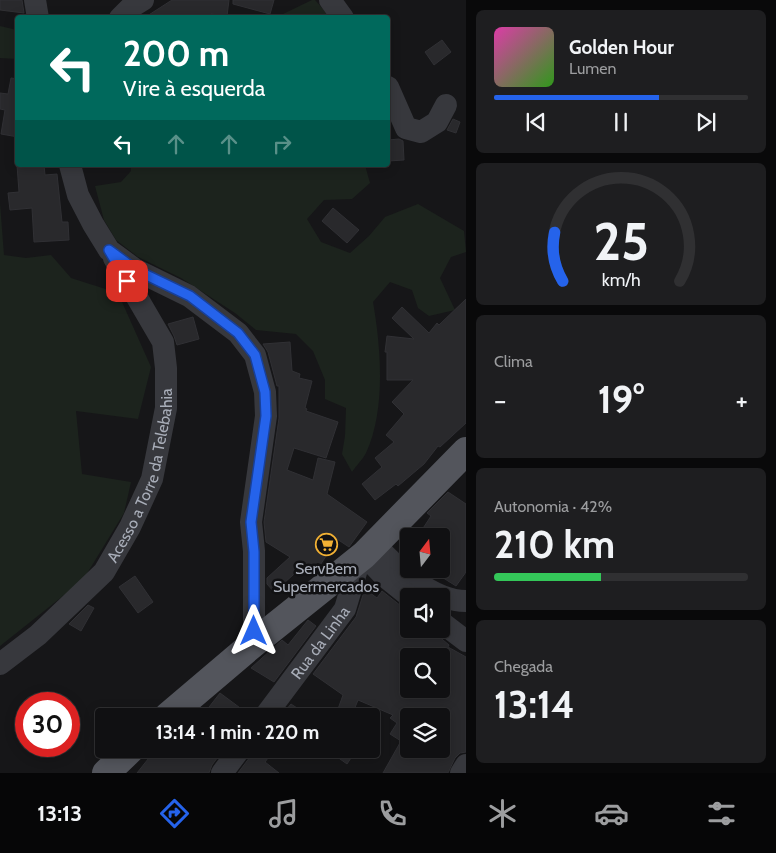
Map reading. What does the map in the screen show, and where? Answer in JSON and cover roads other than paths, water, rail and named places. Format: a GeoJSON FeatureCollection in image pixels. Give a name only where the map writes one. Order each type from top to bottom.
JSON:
{"type":"FeatureCollection","features":[{"type":"Feature","properties":{"kind":"main road"},"geometry":{"type":"LineString","coordinates":[[177,708],[254,643],[366,553],[466,451]]}},
{"type":"Feature","properties":{"kind":"main road"},"geometry":{"type":"LineString","coordinates":[[106,773],[122,758]]}},
{"type":"Feature","properties":{"kind":"street"},"geometry":{"type":"LineString","coordinates":[[35,0],[38,15]]}},
{"type":"Feature","properties":{"kind":"street"},"geometry":{"type":"LineString","coordinates":[[123,15],[143,0]]}},
{"type":"Feature","properties":{"kind":"street"},"geometry":{"type":"LineString","coordinates":[[330,0],[342,15]]}},
{"type":"Feature","properties":{"kind":"street"},"geometry":{"type":"LineString","coordinates":[[390,92],[406,128],[421,132],[437,122],[446,105]]}},
{"type":"Feature","properties":{"kind":"street","name":"Acesso a Torre da Telebahia"},"geometry":{"type":"LineString","coordinates":[[0,664],[38,635],[104,572],[130,527],[152,479],[166,408],[166,368],[163,342],[93,224],[78,195],[71,167]]}},
{"type":"Feature","properties":{"kind":"street"},"geometry":{"type":"LineString","coordinates":[[109,250],[136,270],[190,296],[238,333],[255,355],[265,392],[266,416],[251,522],[254,552],[254,643]]}},
{"type":"Feature","properties":{"kind":"street"},"geometry":{"type":"LineString","coordinates":[[366,553],[384,576],[400,589]]}},
{"type":"Feature","properties":{"kind":"street"},"geometry":{"type":"LineString","coordinates":[[366,553],[394,564],[438,595],[456,601],[466,601]]}},
{"type":"Feature","properties":{"kind":"street","name":"Rua da Linha"},"geometry":{"type":"LineString","coordinates":[[271,708],[345,609],[366,553]]}},
{"type":"Feature","properties":{"kind":"street"},"geometry":{"type":"LineString","coordinates":[[450,629],[466,641]]}},
{"type":"Feature","properties":{"kind":"street"},"geometry":{"type":"LineString","coordinates":[[222,773],[233,758]]}},
{"type":"Feature","properties":{"kind":"street"},"geometry":{"type":"LineString","coordinates":[[461,773],[466,765]]}},
{"type":"Feature","properties":{"kind":"place","name":"ServBem Supermercados"},"geometry":{"type":"Point","coordinates":[326,544]}}]}
